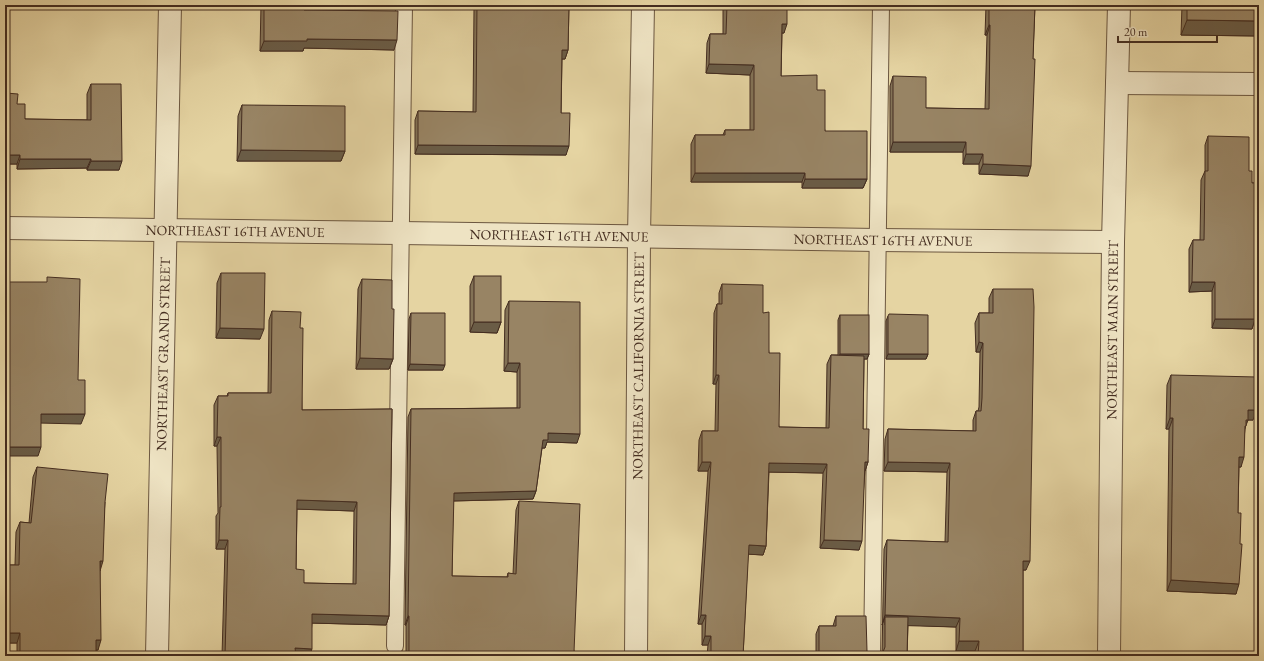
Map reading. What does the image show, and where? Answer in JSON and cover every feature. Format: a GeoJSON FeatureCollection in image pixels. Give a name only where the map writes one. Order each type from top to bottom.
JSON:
{"type":"FeatureCollection","features":[{"type":"Feature","properties":{"kind":"street","name":"NORTHEAST GRAND STREET"},"geometry":{"type":"LineString","coordinates":[[157,656],[170,5]]}},
{"type":"Feature","properties":{"kind":"street","name":"NORTHEAST CALIFORNIA STREET"},"geometry":{"type":"LineString","coordinates":[[636,656],[639,237],[643,5]]}},
{"type":"Feature","properties":{"kind":"street","name":"NORTHEAST MAIN STREET"},"geometry":{"type":"LineString","coordinates":[[1109,656],[1114,242],[1119,5]]}},
{"type":"Feature","properties":{"kind":"street"},"geometry":{"type":"LineString","coordinates":[[1117,83],[1259,84]]}},
{"type":"Feature","properties":{"kind":"street","name":"NORTHEAST 16TH AVENUE"},"geometry":{"type":"LineString","coordinates":[[5,228],[1114,242]]}},
{"type":"Feature","properties":{"kind":"lane"},"geometry":{"type":"LineString","coordinates":[[395,646],[404,5]]}},
{"type":"Feature","properties":{"kind":"lane"},"geometry":{"type":"LineString","coordinates":[[872,656],[881,5]]}},
{"type":"Feature","properties":{"kind":"building"},"geometry":{"type":"Polygon","coordinates":[[[264,5],[305,5],[304,10],[398,11],[397,40],[307,39],[307,41],[264,41],[264,5]]]}},
{"type":"Feature","properties":{"kind":"building"},"geometry":{"type":"Polygon","coordinates":[[[477,5],[569,5],[568,50],[562,50],[561,113],[570,113],[569,146],[418,145],[418,111],[476,112],[477,5]]]}},
{"type":"Feature","properties":{"kind":"building"},"geometry":{"type":"Polygon","coordinates":[[[727,5],[787,5],[787,24],[782,24],[781,76],[817,75],[817,90],[825,90],[825,131],[867,131],[867,179],[805,179],[805,173],[695,173],[695,135],[725,135],[725,130],[754,130],[754,65],[709,64],[710,34],[726,34],[727,5]]]}},
{"type":"Feature","properties":{"kind":"building"},"geometry":{"type":"Polygon","coordinates":[[[989,5],[1035,5],[1033,59],[1035,59],[1031,166],[983,164],[983,154],[966,154],[966,142],[893,142],[893,76],[926,77],[926,108],[989,109],[989,5]]]}},
{"type":"Feature","properties":{"kind":"building"},"geometry":{"type":"Polygon","coordinates":[[[1187,5],[1259,5],[1259,21],[1187,20],[1187,5]]]}},
{"type":"Feature","properties":{"kind":"building"},"geometry":{"type":"Polygon","coordinates":[[[5,84],[7,84],[6,93],[18,94],[17,104],[25,104],[25,119],[91,120],[91,84],[121,84],[122,161],[91,161],[91,159],[20,159],[20,155],[9,155],[9,150],[5,150],[5,84]]]}},
{"type":"Feature","properties":{"kind":"building"},"geometry":{"type":"Polygon","coordinates":[[[242,105],[345,106],[345,151],[241,150],[242,105]]]}},
{"type":"Feature","properties":{"kind":"building"},"geometry":{"type":"Polygon","coordinates":[[[1208,136],[1249,137],[1249,171],[1252,171],[1252,183],[1259,183],[1259,222],[1256,222],[1255,319],[1215,319],[1215,282],[1192,282],[1193,240],[1204,240],[1205,171],[1208,171],[1208,136]]]}},
{"type":"Feature","properties":{"kind":"building"},"geometry":{"type":"Polygon","coordinates":[[[221,273],[265,273],[264,329],[220,328],[221,273]]]}},
{"type":"Feature","properties":{"kind":"building"},"geometry":{"type":"Polygon","coordinates":[[[474,276],[501,276],[501,322],[474,322],[474,276]]]}},
{"type":"Feature","properties":{"kind":"building"},"geometry":{"type":"Polygon","coordinates":[[[47,277],[80,279],[78,380],[85,380],[85,414],[41,414],[41,447],[5,447],[5,282],[47,282],[47,277]]]}},
{"type":"Feature","properties":{"kind":"building"},"geometry":{"type":"Polygon","coordinates":[[[362,279],[392,280],[392,309],[394,309],[393,359],[360,358],[362,279]]]}},
{"type":"Feature","properties":{"kind":"building"},"geometry":{"type":"Polygon","coordinates":[[[722,284],[763,285],[763,313],[769,312],[769,353],[780,353],[779,427],[829,428],[831,355],[864,356],[863,429],[869,429],[868,462],[865,462],[862,541],[824,540],[827,464],[769,463],[766,546],[749,545],[743,656],[711,656],[711,636],[705,636],[706,615],[701,615],[711,462],[702,462],[702,431],[718,431],[719,375],[716,375],[717,304],[722,304],[722,284]]]}},
{"type":"Feature","properties":{"kind":"building"},"geometry":{"type":"Polygon","coordinates":[[[993,289],[1033,289],[1030,561],[1023,561],[1023,656],[978,656],[979,641],[959,641],[960,618],[885,615],[887,540],[948,542],[950,463],[888,462],[888,429],[976,431],[976,411],[981,411],[982,398],[983,343],[979,342],[979,313],[993,313],[993,289]]]}},
{"type":"Feature","properties":{"kind":"building"},"geometry":{"type":"Polygon","coordinates":[[[509,301],[580,302],[580,434],[548,433],[548,440],[543,440],[536,491],[454,493],[452,576],[508,577],[508,573],[516,574],[519,501],[580,504],[574,652],[576,652],[576,656],[409,656],[408,616],[411,409],[520,408],[520,363],[508,363],[509,301]]]}},
{"type":"Feature","properties":{"kind":"building"},"geometry":{"type":"Polygon","coordinates":[[[272,311],[301,312],[300,328],[303,328],[302,410],[392,409],[389,616],[312,614],[312,649],[295,648],[296,656],[225,656],[228,540],[219,540],[221,507],[221,437],[217,437],[218,396],[228,396],[228,393],[271,393],[272,311]],[[297,500],[296,569],[304,570],[304,583],[356,584],[357,502],[297,500]]]}},
{"type":"Feature","properties":{"kind":"building"},"geometry":{"type":"Polygon","coordinates":[[[411,313],[445,313],[445,365],[410,364],[411,313]]]}},
{"type":"Feature","properties":{"kind":"building"},"geometry":{"type":"Polygon","coordinates":[[[889,314],[928,315],[928,354],[888,354],[889,314]]]}},
{"type":"Feature","properties":{"kind":"building"},"geometry":{"type":"Polygon","coordinates":[[[840,315],[869,315],[869,354],[840,354],[840,315]]]}},
{"type":"Feature","properties":{"kind":"building"},"geometry":{"type":"Polygon","coordinates":[[[1171,375],[1257,377],[1257,410],[1248,410],[1248,420],[1246,420],[1245,426],[1244,457],[1239,457],[1238,513],[1241,513],[1240,544],[1242,544],[1239,584],[1171,580],[1173,418],[1170,418],[1171,375]]]}},
{"type":"Feature","properties":{"kind":"building"},"geometry":{"type":"Polygon","coordinates":[[[37,467],[108,474],[105,502],[103,561],[100,561],[101,640],[96,640],[96,656],[20,656],[20,633],[8,633],[7,596],[5,596],[5,565],[19,565],[20,522],[31,523],[37,467]]]}},
{"type":"Feature","properties":{"kind":"building"},"geometry":{"type":"Polygon","coordinates":[[[836,616],[866,616],[867,651],[873,656],[819,656],[819,626],[836,626],[836,616]]]}},
{"type":"Feature","properties":{"kind":"building"},"geometry":{"type":"Polygon","coordinates":[[[885,617],[908,617],[907,656],[880,656],[885,647],[885,617]]]}}]}
